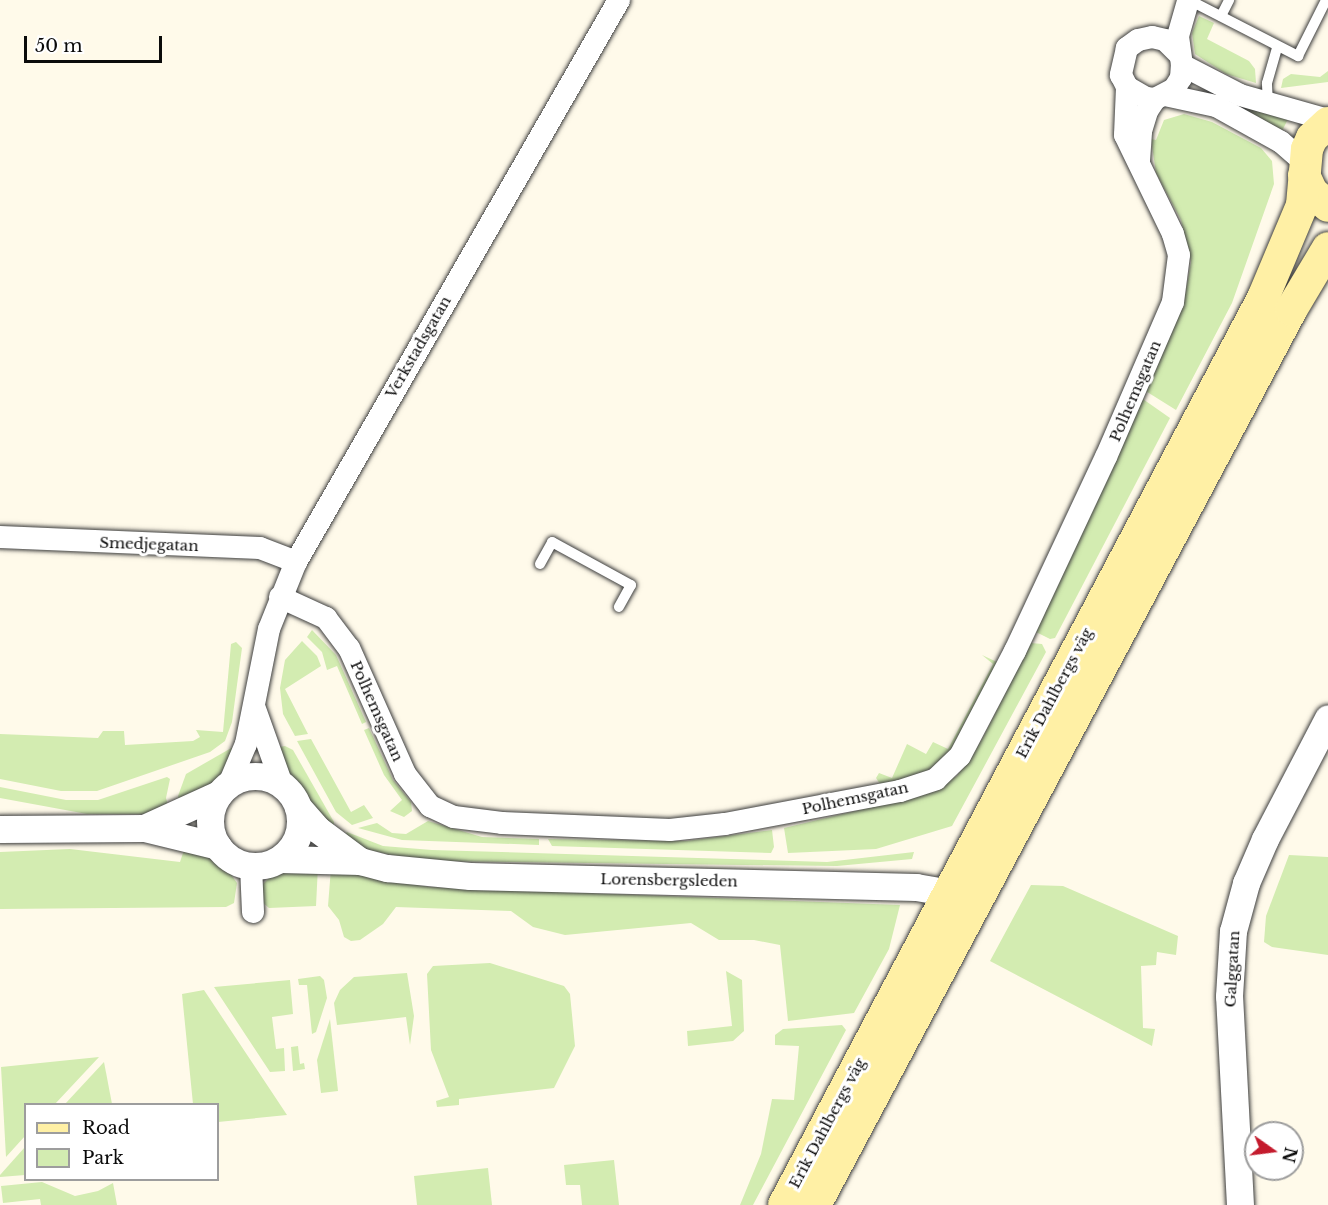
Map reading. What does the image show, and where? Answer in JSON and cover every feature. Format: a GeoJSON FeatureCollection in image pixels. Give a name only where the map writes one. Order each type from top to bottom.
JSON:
{"type":"FeatureCollection","features":[{"type":"Feature","properties":{"kind":"main road","name":"Erik Dahlbergs väg"},"geometry":{"type":"LineString","coordinates":[[815,1205],[964,895],[1263,298],[1294,231],[1302,205],[1304,169],[1312,138],[1328,121]]}},
{"type":"Feature","properties":{"kind":"main road"},"geometry":{"type":"LineString","coordinates":[[1304,169],[1312,192],[1328,206]]}},
{"type":"Feature","properties":{"kind":"main road","name":"Erik Dahlbergs väg"},"geometry":{"type":"LineString","coordinates":[[784,1205],[964,895],[1291,310],[1328,248]]}},
{"type":"Feature","properties":{"kind":"street","name":"Verkstadsgatan"},"geometry":{"type":"LineString","coordinates":[[224,789],[241,762],[255,709],[269,629],[296,561],[619,0]]}},
{"type":"Feature","properties":{"kind":"street"},"geometry":{"type":"LineString","coordinates":[[1139,161],[1144,121],[1160,97],[1180,78],[1181,60],[1178,36],[1188,0],[1175,18],[1152,37]]}},
{"type":"Feature","properties":{"kind":"street"},"geometry":{"type":"LineString","coordinates":[[1304,169],[1281,142],[1216,106],[1137,95],[1127,87],[1121,75],[1127,48],[1138,40],[1152,37],[1165,40],[1181,60],[1208,80],[1268,104],[1328,121]]}},
{"type":"Feature","properties":{"kind":"street","name":"Polhemsgatan"},"geometry":{"type":"LineString","coordinates":[[280,597],[326,618],[349,648],[405,774],[430,806],[454,818],[502,823],[670,830],[724,824],[900,791],[936,779],[960,756],[1015,651],[1106,457],[1173,302],[1179,255],[1139,161],[1125,135],[1127,87]]}},
{"type":"Feature","properties":{"kind":"street","name":"Smedjegatan"},"geometry":{"type":"LineString","coordinates":[[0,537],[260,548],[296,561]]}},
{"type":"Feature","properties":{"kind":"street","name":"Verkstadsgatan"},"geometry":{"type":"LineString","coordinates":[[255,709],[282,785]]}},
{"type":"Feature","properties":{"kind":"street","name":"Galggatan"},"geometry":{"type":"LineString","coordinates":[[1240,1205],[1229,996],[1233,932],[1246,883],[1328,718]]}},
{"type":"Feature","properties":{"kind":"street"},"geometry":{"type":"LineString","coordinates":[[144,828],[256,776],[282,785]]}},
{"type":"Feature","properties":{"kind":"street","name":"Lorensbergsleden"},"geometry":{"type":"LineString","coordinates":[[282,785],[317,829],[360,861]]}},
{"type":"Feature","properties":{"kind":"street"},"geometry":{"type":"LineString","coordinates":[[224,789],[210,827],[218,846],[232,859],[251,866],[253,912]]}},
{"type":"Feature","properties":{"kind":"street"},"geometry":{"type":"LineString","coordinates":[[280,859],[297,839],[298,807]]}},
{"type":"Feature","properties":{"kind":"street"},"geometry":{"type":"LineString","coordinates":[[0,812],[81,828]]}},
{"type":"Feature","properties":{"kind":"street"},"geometry":{"type":"LineString","coordinates":[[0,829],[144,828],[218,846]]}},
{"type":"Feature","properties":{"kind":"street","name":"Lorensbergsleden"},"geometry":{"type":"LineString","coordinates":[[251,866],[280,859],[360,861],[387,868],[470,876],[964,895]]}},
{"type":"Feature","properties":{"kind":"lane"},"geometry":{"type":"LineString","coordinates":[[1189,0],[1298,56],[1326,0]]}},
{"type":"Feature","properties":{"kind":"lane"},"geometry":{"type":"LineString","coordinates":[[1221,16],[1229,0]]}},
{"type":"Feature","properties":{"kind":"lane"},"geometry":{"type":"LineString","coordinates":[[1268,104],[1267,83],[1277,47]]}},
{"type":"Feature","properties":{"kind":"lane"},"geometry":{"type":"LineString","coordinates":[[540,564],[552,542],[591,563],[631,585],[619,607]]}},
{"type":"Feature","properties":{"kind":"green space"},"geometry":{"type":"Polygon","coordinates":[[[1199,16],[1214,23],[1207,39],[1249,61],[1255,69],[1256,83],[1226,74],[1195,54],[1192,33],[1199,16]]]}},
{"type":"Feature","properties":{"kind":"green space"},"geometry":{"type":"Polygon","coordinates":[[[1328,71],[1328,82],[1281,88],[1283,79],[1291,74],[1320,77],[1328,71]]]}},
{"type":"Feature","properties":{"kind":"green space"},"geometry":{"type":"Polygon","coordinates":[[[1230,104],[1289,117],[1282,131],[1230,104]]]}},
{"type":"Feature","properties":{"kind":"green space"},"geometry":{"type":"Polygon","coordinates":[[[1184,114],[1212,122],[1261,148],[1272,161],[1274,184],[1232,303],[1176,410],[1144,390],[1184,301],[1191,262],[1181,220],[1156,173],[1151,139],[1156,140],[1164,120],[1184,114]]]}},
{"type":"Feature","properties":{"kind":"green space"},"geometry":{"type":"Polygon","coordinates":[[[1140,397],[1170,418],[1055,638],[1050,639],[1036,632],[1140,397]]]}},
{"type":"Feature","properties":{"kind":"green space"},"geometry":{"type":"Polygon","coordinates":[[[312,630],[336,655],[366,722],[362,724],[337,666],[327,670],[322,652],[307,637],[312,630]]]}},
{"type":"Feature","properties":{"kind":"green space"},"geometry":{"type":"Polygon","coordinates":[[[302,641],[317,656],[321,666],[285,689],[308,734],[295,736],[283,714],[280,688],[285,660],[302,641]]]}},
{"type":"Feature","properties":{"kind":"green space"},"geometry":{"type":"Polygon","coordinates":[[[236,642],[242,648],[232,722],[225,741],[210,752],[97,791],[61,791],[0,779],[0,734],[98,738],[103,731],[124,731],[125,745],[193,741],[200,737],[196,730],[223,732],[231,644],[236,642]]]}},
{"type":"Feature","properties":{"kind":"green space"},"geometry":{"type":"Polygon","coordinates":[[[1031,643],[1042,644],[1046,652],[952,826],[876,849],[788,853],[784,828],[922,795],[957,776],[981,741],[1031,643]]]}},
{"type":"Feature","properties":{"kind":"green space"},"geometry":{"type":"Polygon","coordinates":[[[982,655],[997,662],[951,755],[916,778],[880,784],[876,778],[879,773],[892,778],[907,744],[926,754],[933,742],[948,749],[993,664],[982,655]]]}},
{"type":"Feature","properties":{"kind":"green space"},"geometry":{"type":"Polygon","coordinates":[[[369,728],[393,780],[411,802],[412,811],[404,817],[390,811],[402,800],[384,775],[364,730],[369,728]]]}},
{"type":"Feature","properties":{"kind":"green space"},"geometry":{"type":"Polygon","coordinates":[[[311,739],[351,812],[364,805],[373,818],[352,825],[336,812],[297,741],[311,739]]]}},
{"type":"Feature","properties":{"kind":"green space"},"geometry":{"type":"Polygon","coordinates":[[[285,746],[293,750],[334,822],[334,829],[289,777],[275,748],[285,746]]]}},
{"type":"Feature","properties":{"kind":"green space"},"geometry":{"type":"Polygon","coordinates":[[[233,747],[224,775],[181,806],[178,796],[186,774],[233,747]]]}},
{"type":"Feature","properties":{"kind":"green space"},"geometry":{"type":"Polygon","coordinates":[[[167,777],[170,779],[166,798],[169,809],[146,814],[87,814],[0,798],[0,787],[66,800],[98,800],[167,777]]]}},
{"type":"Feature","properties":{"kind":"green space"},"geometry":{"type":"Polygon","coordinates":[[[428,821],[482,837],[539,839],[539,845],[402,840],[358,828],[377,823],[392,833],[406,834],[428,821]]]}},
{"type":"Feature","properties":{"kind":"green space"},"geometry":{"type":"Polygon","coordinates":[[[772,830],[774,847],[771,853],[552,846],[548,839],[686,841],[772,830]]]}},
{"type":"Feature","properties":{"kind":"green space"},"geometry":{"type":"Polygon","coordinates":[[[347,832],[383,846],[432,850],[827,862],[914,852],[912,859],[837,866],[419,861],[369,850],[342,838],[347,832]]]}},
{"type":"Feature","properties":{"kind":"green space"},"geometry":{"type":"Polygon","coordinates":[[[185,847],[209,856],[230,873],[237,883],[234,903],[226,907],[0,909],[0,852],[70,849],[180,862],[185,847]]]}},
{"type":"Feature","properties":{"kind":"green space"},"geometry":{"type":"Polygon","coordinates":[[[1289,855],[1328,857],[1328,955],[1272,947],[1264,942],[1266,916],[1289,855]]]}},
{"type":"Feature","properties":{"kind":"green space"},"geometry":{"type":"Polygon","coordinates":[[[318,866],[316,906],[269,908],[262,902],[263,884],[271,876],[285,870],[318,866]]]}},
{"type":"Feature","properties":{"kind":"green space"},"geometry":{"type":"Polygon","coordinates":[[[331,868],[429,887],[900,905],[889,949],[854,1013],[788,1021],[780,945],[754,940],[719,940],[691,923],[565,935],[533,927],[511,911],[396,907],[383,924],[360,940],[351,941],[344,937],[339,920],[328,906],[331,868]]]}},
{"type":"Feature","properties":{"kind":"green space"},"geometry":{"type":"Polygon","coordinates":[[[1031,885],[1063,886],[1178,936],[1176,955],[1157,952],[1156,965],[1141,966],[1143,1028],[1155,1029],[1152,1046],[990,961],[1031,885]]]}},
{"type":"Feature","properties":{"kind":"green space"},"geometry":{"type":"Polygon","coordinates":[[[490,963],[564,986],[570,994],[575,1046],[554,1088],[459,1099],[459,1105],[437,1107],[436,1101],[449,1097],[431,1050],[427,974],[433,966],[490,963]]]}},
{"type":"Feature","properties":{"kind":"green space"},"geometry":{"type":"Polygon","coordinates":[[[726,971],[742,980],[744,1031],[733,1041],[688,1046],[687,1031],[732,1026],[726,971]]]}},
{"type":"Feature","properties":{"kind":"green space"},"geometry":{"type":"Polygon","coordinates":[[[407,973],[414,1016],[410,1045],[406,1017],[337,1025],[334,1003],[340,990],[354,977],[407,973]]]}},
{"type":"Feature","properties":{"kind":"green space"},"geometry":{"type":"Polygon","coordinates":[[[320,976],[324,980],[327,998],[316,1032],[312,1034],[307,985],[299,985],[298,979],[320,976]]]}},
{"type":"Feature","properties":{"kind":"green space"},"geometry":{"type":"Polygon","coordinates":[[[290,980],[293,1014],[272,1017],[276,1049],[284,1048],[285,1071],[270,1072],[214,987],[290,980]]]}},
{"type":"Feature","properties":{"kind":"green space"},"geometry":{"type":"Polygon","coordinates":[[[204,990],[287,1115],[219,1122],[219,1103],[193,1103],[182,994],[204,990]]]}},
{"type":"Feature","properties":{"kind":"green space"},"geometry":{"type":"Polygon","coordinates":[[[330,1019],[338,1091],[321,1093],[317,1060],[330,1019]]]}},
{"type":"Feature","properties":{"kind":"green space"},"geometry":{"type":"Polygon","coordinates":[[[842,1025],[846,1030],[753,1205],[740,1205],[761,1154],[772,1099],[794,1100],[799,1046],[775,1045],[775,1035],[783,1029],[842,1025]]]}},
{"type":"Feature","properties":{"kind":"green space"},"geometry":{"type":"Polygon","coordinates":[[[298,1046],[300,1064],[304,1063],[305,1069],[293,1071],[291,1047],[298,1046]]]}},
{"type":"Feature","properties":{"kind":"green space"},"geometry":{"type":"Polygon","coordinates":[[[99,1057],[56,1103],[24,1103],[24,1137],[6,1157],[1,1067],[99,1057]]]}},
{"type":"Feature","properties":{"kind":"green space"},"geometry":{"type":"Polygon","coordinates":[[[104,1062],[112,1103],[66,1103],[104,1062]]]}},
{"type":"Feature","properties":{"kind":"green space"},"geometry":{"type":"Polygon","coordinates":[[[24,1148],[24,1175],[0,1177],[24,1148]]]}},
{"type":"Feature","properties":{"kind":"green space"},"geometry":{"type":"Polygon","coordinates":[[[614,1160],[619,1205],[582,1205],[580,1185],[566,1185],[564,1165],[614,1160]]]}},
{"type":"Feature","properties":{"kind":"green space"},"geometry":{"type":"Polygon","coordinates":[[[488,1168],[492,1205],[417,1205],[414,1176],[488,1168]]]}},
{"type":"Feature","properties":{"kind":"green space"},"geometry":{"type":"Polygon","coordinates":[[[42,1182],[75,1196],[98,1191],[113,1183],[117,1205],[41,1205],[40,1199],[3,1203],[1,1186],[42,1182]]]}}]}
